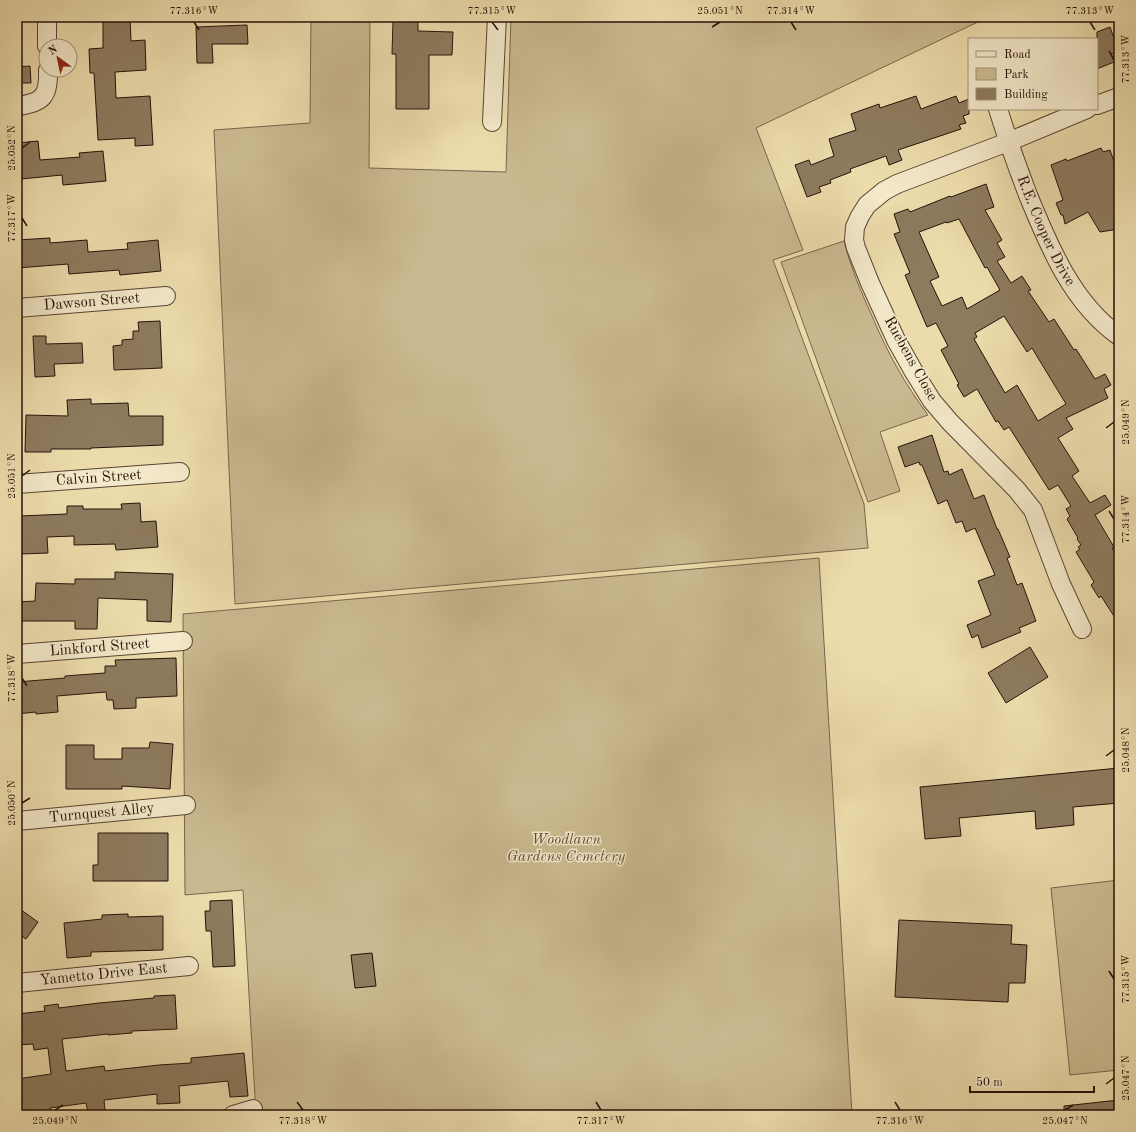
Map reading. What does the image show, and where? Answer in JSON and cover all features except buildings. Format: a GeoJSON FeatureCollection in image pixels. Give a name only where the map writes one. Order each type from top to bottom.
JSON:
{"type":"FeatureCollection","features":[{"type":"Feature","properties":{"kind":"street"},"geometry":{"type":"LineString","coordinates":[[47,17],[47,38]]}},
{"type":"Feature","properties":{"kind":"street"},"geometry":{"type":"LineString","coordinates":[[492,122],[497,17]]}},
{"type":"Feature","properties":{"kind":"street"},"geometry":{"type":"LineString","coordinates":[[17,106],[37,101],[43,96],[47,89],[48,78]]}},
{"type":"Feature","properties":{"kind":"street"},"geometry":{"type":"LineString","coordinates":[[1098,105],[1119,97]]}},
{"type":"Feature","properties":{"kind":"street","name":"R.E. Cooper Drive"},"geometry":{"type":"LineString","coordinates":[[998,110],[1008,142],[1038,220],[1068,280],[1090,310],[1119,336]]}},
{"type":"Feature","properties":{"kind":"street","name":"Ruebens Close"},"geometry":{"type":"LineString","coordinates":[[1082,629],[1061,584],[1032,510],[1017,490],[941,412],[923,388],[881,308],[859,258],[854,240],[855,227],[860,216],[867,205],[884,191],[897,184],[1008,142],[1086,110]]}},
{"type":"Feature","properties":{"kind":"street","name":"Dawson Street"},"geometry":{"type":"LineString","coordinates":[[17,308],[166,296]]}},
{"type":"Feature","properties":{"kind":"street","name":"Calvin Street"},"geometry":{"type":"LineString","coordinates":[[17,484],[180,472]]}},
{"type":"Feature","properties":{"kind":"street","name":"Linkford Street"},"geometry":{"type":"LineString","coordinates":[[17,654],[183,641]]}},
{"type":"Feature","properties":{"kind":"street","name":"Turnquest Alley"},"geometry":{"type":"LineString","coordinates":[[17,821],[186,805]]}},
{"type":"Feature","properties":{"kind":"street","name":"Yametto Drive East"},"geometry":{"type":"LineString","coordinates":[[17,983],[189,966]]}},
{"type":"Feature","properties":{"kind":"street"},"geometry":{"type":"LineString","coordinates":[[233,1115],[253,1109]]}},
{"type":"Feature","properties":{"kind":"green space"},"geometry":{"type":"Polygon","coordinates":[[[311,17],[370,17],[369,168],[506,172],[511,17],[984,17],[984,19],[756,128],[803,250],[773,260],[864,504],[868,548],[235,604],[214,130],[310,123],[311,17]]]}},
{"type":"Feature","properties":{"kind":"green space"},"geometry":{"type":"Polygon","coordinates":[[[844,241],[856,280],[884,342],[904,380],[928,415],[880,432],[900,491],[868,502],[781,262],[844,241]]]}},
{"type":"Feature","properties":{"kind":"green space","name":"Woodlawn Gardens Cemetery"},"geometry":{"type":"Polygon","coordinates":[[[819,558],[852,1115],[256,1115],[243,890],[185,895],[183,614],[819,558]]]}},
{"type":"Feature","properties":{"kind":"green space"},"geometry":{"type":"Polygon","coordinates":[[[1119,880],[1119,1070],[1070,1075],[1051,888],[1119,880]]]}}]}
